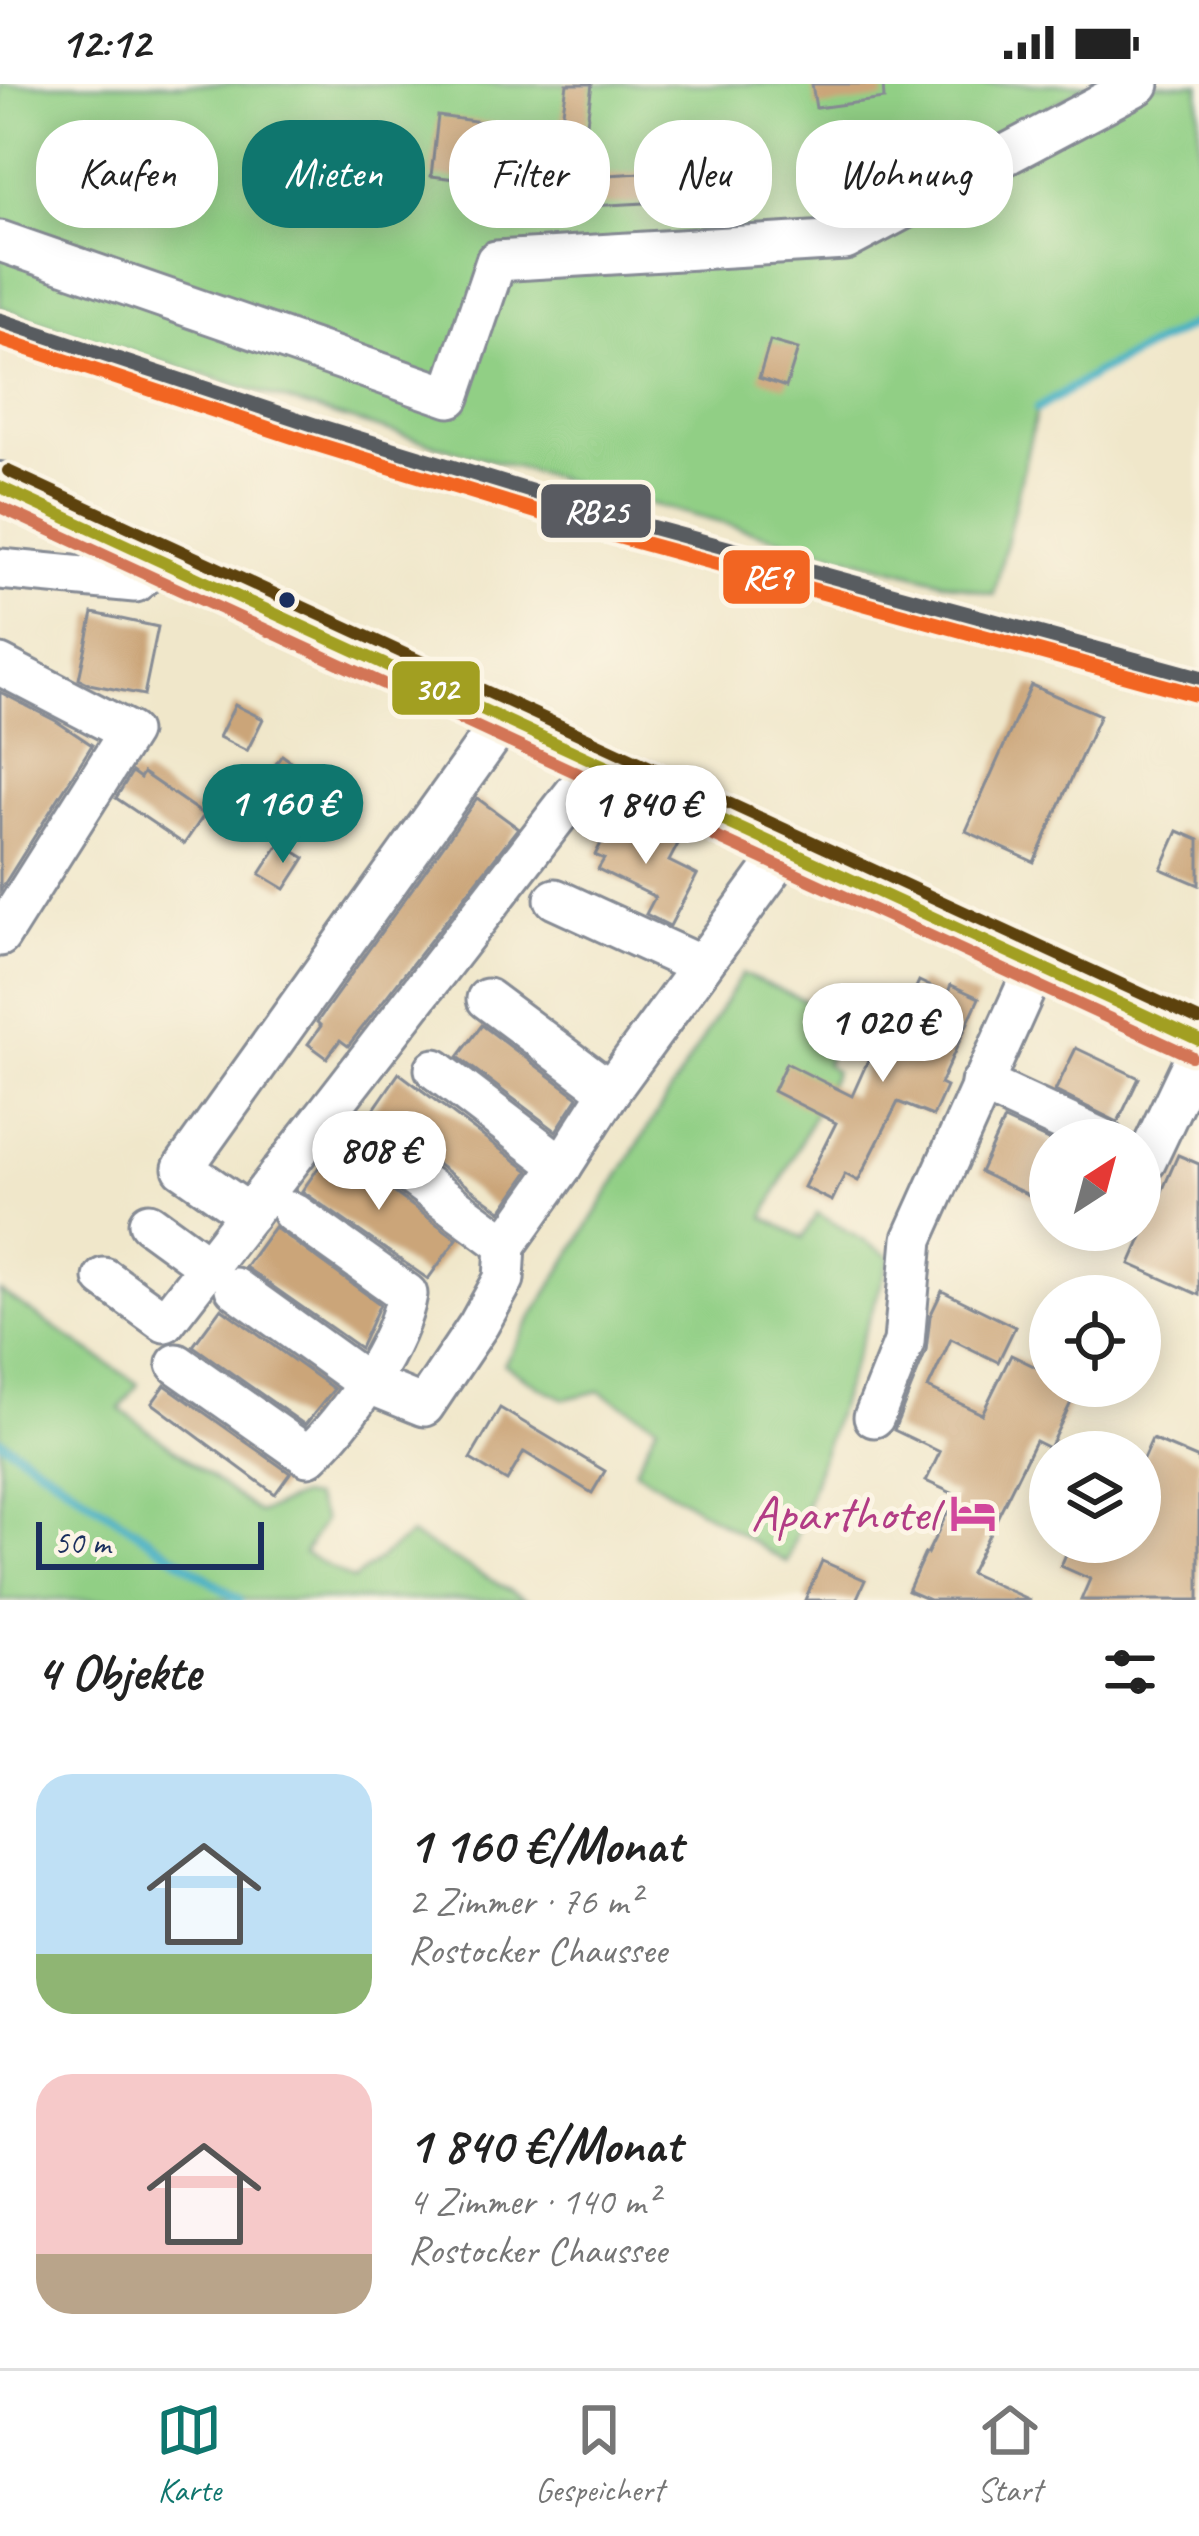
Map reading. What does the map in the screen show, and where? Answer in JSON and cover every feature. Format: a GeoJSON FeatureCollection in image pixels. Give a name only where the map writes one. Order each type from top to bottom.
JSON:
{"type":"FeatureCollection","features":[{"type":"Feature","properties":{"kind":"main road"},"geometry":{"type":"LineString","coordinates":[[0,487],[1036,965],[1199,1045]]}},
{"type":"Feature","properties":{"kind":"street"},"geometry":{"type":"LineString","coordinates":[[0,241],[450,397],[496,261],[845,240],[1139,84]]}},
{"type":"Feature","properties":{"kind":"street"},"geometry":{"type":"LineString","coordinates":[[0,569],[135,582],[160,561]]}},
{"type":"Feature","properties":{"kind":"street"},"geometry":{"type":"LineString","coordinates":[[0,664],[129,732],[0,936]]}},
{"type":"Feature","properties":{"kind":"street"},"geometry":{"type":"LineString","coordinates":[[249,1214],[183,1168],[504,719]]}},
{"type":"Feature","properties":{"kind":"street"},"geometry":{"type":"LineString","coordinates":[[104,1278],[165,1322],[222,1277],[249,1214],[598,763]]}},
{"type":"Feature","properties":{"kind":"street"},"geometry":{"type":"LineString","coordinates":[[149,1223],[367,1384],[424,1406],[504,1279],[506,1246],[610,1091],[786,850]]}},
{"type":"Feature","properties":{"kind":"street"},"geometry":{"type":"LineString","coordinates":[[555,899],[701,966]]}},
{"type":"Feature","properties":{"kind":"street"},"geometry":{"type":"LineString","coordinates":[[874,1417],[904,1342],[913,1239],[1036,965]]}},
{"type":"Feature","properties":{"kind":"street"},"geometry":{"type":"LineString","coordinates":[[488,999],[610,1091]]}},
{"type":"Feature","properties":{"kind":"street"},"geometry":{"type":"LineString","coordinates":[[1161,1127],[1199,1045]]}},
{"type":"Feature","properties":{"kind":"street"},"geometry":{"type":"LineString","coordinates":[[435,1069],[562,1166]]}},
{"type":"Feature","properties":{"kind":"street"},"geometry":{"type":"LineString","coordinates":[[981,1083],[1059,1119]]}},
{"type":"Feature","properties":{"kind":"street"},"geometry":{"type":"LineString","coordinates":[[350,1130],[506,1246]]}},
{"type":"Feature","properties":{"kind":"street"},"geometry":{"type":"LineString","coordinates":[[177,1364],[308,1456],[330,1436],[367,1384],[404,1312],[407,1294],[292,1211]]}},
{"type":"Feature","properties":{"kind":"green space"},"geometry":{"type":"Polygon","coordinates":[[[0,84],[1090,84],[1013,127],[1013,120],[796,120],[796,228],[1013,228],[1013,141],[1145,84],[1199,84],[1199,321],[1037,409],[994,595],[370,425],[0,307],[0,84]]]}},
{"type":"Feature","properties":{"kind":"green space"},"geometry":{"type":"Polygon","coordinates":[[[742,974],[848,1019],[826,1064],[835,1072],[764,1217],[803,1238],[817,1213],[891,1257],[787,1563],[635,1470],[657,1424],[599,1391],[565,1399],[504,1364],[742,974]]]}},
{"type":"Feature","properties":{"kind":"green space"},"geometry":{"type":"Polygon","coordinates":[[[0,1291],[138,1384],[120,1409],[259,1513],[300,1496],[313,1498],[324,1520],[304,1553],[353,1580],[410,1535],[527,1600],[245,1600],[0,1436],[0,1291]]]}},
{"type":"Feature","properties":{"kind":"green space"},"geometry":{"type":"Polygon","coordinates":[[[0,1440],[239,1600],[0,1600],[0,1440]]]}},
{"type":"Feature","properties":{"kind":"building"},"geometry":{"type":"Polygon","coordinates":[[[567,84],[592,84],[587,120],[562,120],[567,84]]]}},
{"type":"Feature","properties":{"kind":"building"},"geometry":{"type":"Polygon","coordinates":[[[812,84],[883,84],[884,99],[816,108],[812,84]]]}},
{"type":"Feature","properties":{"kind":"building"},"geometry":{"type":"Polygon","coordinates":[[[438,116],[468,120],[449,120],[449,178],[431,176],[438,116]]]}},
{"type":"Feature","properties":{"kind":"building"},"geometry":{"type":"Polygon","coordinates":[[[634,173],[634,204],[610,205],[610,175],[634,173]]]}},
{"type":"Feature","properties":{"kind":"building"},"geometry":{"type":"Polygon","coordinates":[[[770,341],[798,349],[786,387],[759,378],[770,341]]]}},
{"type":"Feature","properties":{"kind":"building"},"geometry":{"type":"Polygon","coordinates":[[[93,613],[158,627],[144,695],[79,679],[93,613]]]}},
{"type":"Feature","properties":{"kind":"building"},"geometry":{"type":"Polygon","coordinates":[[[1031,685],[1100,715],[1034,862],[966,831],[1031,685]]]}},
{"type":"Feature","properties":{"kind":"building"},"geometry":{"type":"Polygon","coordinates":[[[0,692],[92,745],[0,891],[0,692]]]}},
{"type":"Feature","properties":{"kind":"building"},"geometry":{"type":"Polygon","coordinates":[[[235,705],[263,719],[247,751],[219,737],[235,705]]]}},
{"type":"Feature","properties":{"kind":"building"},"geometry":{"type":"Polygon","coordinates":[[[282,755],[315,779],[291,814],[257,791],[282,755]]]}},
{"type":"Feature","properties":{"kind":"building"},"geometry":{"type":"Polygon","coordinates":[[[132,772],[140,778],[143,773],[204,815],[184,844],[116,798],[132,772]]]}},
{"type":"Feature","properties":{"kind":"building"},"geometry":{"type":"Polygon","coordinates":[[[477,798],[518,828],[348,1046],[340,1040],[327,1058],[308,1044],[321,1026],[317,1022],[477,798]]]}},
{"type":"Feature","properties":{"kind":"building"},"geometry":{"type":"Polygon","coordinates":[[[615,816],[678,844],[669,861],[697,875],[670,926],[646,914],[655,897],[598,869],[604,859],[595,855],[615,816]]]}},
{"type":"Feature","properties":{"kind":"building"},"geometry":{"type":"Polygon","coordinates":[[[1178,831],[1199,840],[1199,885],[1161,869],[1178,831]]]}},
{"type":"Feature","properties":{"kind":"building"},"geometry":{"type":"Polygon","coordinates":[[[280,843],[305,858],[285,889],[260,874],[280,843]]]}},
{"type":"Feature","properties":{"kind":"building"},"geometry":{"type":"Polygon","coordinates":[[[919,981],[947,994],[951,985],[979,998],[940,1084],[946,1087],[933,1116],[898,1102],[858,1181],[845,1174],[832,1201],[804,1187],[836,1123],[773,1091],[786,1063],[852,1096],[869,1058],[887,1067],[919,981]]]}},
{"type":"Feature","properties":{"kind":"building"},"geometry":{"type":"Polygon","coordinates":[[[482,1025],[578,1097],[556,1131],[458,1057],[482,1025]]]}},
{"type":"Feature","properties":{"kind":"building"},"geometry":{"type":"Polygon","coordinates":[[[1076,1048],[1139,1078],[1119,1119],[1055,1091],[1076,1048]]]}},
{"type":"Feature","properties":{"kind":"building"},"geometry":{"type":"Polygon","coordinates":[[[399,1073],[529,1171],[501,1211],[370,1115],[399,1073]]]}},
{"type":"Feature","properties":{"kind":"building"},"geometry":{"type":"Polygon","coordinates":[[[1004,1120],[1029,1131],[1029,1195],[980,1172],[1004,1120]]]}},
{"type":"Feature","properties":{"kind":"building"},"geometry":{"type":"Polygon","coordinates":[[[333,1147],[457,1239],[428,1279],[302,1191],[333,1147]]]}},
{"type":"Feature","properties":{"kind":"building"},"geometry":{"type":"Polygon","coordinates":[[[1178,1155],[1199,1164],[1199,1295],[1130,1264],[1136,1251],[1161,1251],[1161,1194],[1178,1155]]]}},
{"type":"Feature","properties":{"kind":"building"},"geometry":{"type":"Polygon","coordinates":[[[274,1227],[380,1304],[360,1348],[245,1267],[274,1227]]]}},
{"type":"Feature","properties":{"kind":"building"},"geometry":{"type":"Polygon","coordinates":[[[942,1291],[1015,1327],[998,1362],[951,1339],[928,1388],[982,1414],[1011,1355],[1029,1364],[1029,1407],[1069,1407],[1057,1431],[1029,1431],[1029,1453],[970,1573],[1030,1600],[929,1600],[908,1591],[956,1495],[926,1481],[940,1452],[894,1430],[926,1351],[930,1316],[942,1291]]]}},
{"type":"Feature","properties":{"kind":"building"},"geometry":{"type":"Polygon","coordinates":[[[221,1308],[334,1389],[305,1425],[193,1346],[221,1308]]]}},
{"type":"Feature","properties":{"kind":"building"},"geometry":{"type":"Polygon","coordinates":[[[165,1385],[290,1473],[275,1494],[152,1403],[165,1385]]]}},
{"type":"Feature","properties":{"kind":"building"},"geometry":{"type":"Polygon","coordinates":[[[500,1408],[605,1471],[592,1493],[524,1452],[507,1481],[470,1459],[500,1408]]]}},
{"type":"Feature","properties":{"kind":"building"},"geometry":{"type":"Polygon","coordinates":[[[1161,1443],[1199,1459],[1199,1600],[1081,1600],[1090,1579],[1061,1566],[1161,1563],[1161,1443]]]}},
{"type":"Feature","properties":{"kind":"building"},"geometry":{"type":"Polygon","coordinates":[[[822,1561],[865,1580],[856,1600],[805,1600],[822,1561]]]}},
{"type":"Feature","properties":{"kind":"waterway"},"geometry":{"type":"LineString","coordinates":[[1037,409],[1199,321]]}},
{"type":"Feature","properties":{"kind":"waterway"},"geometry":{"type":"LineString","coordinates":[[0,1440],[239,1600]]}},
{"type":"Feature","properties":{"kind":"transit line","name":"RB25"},"geometry":{"type":"LineString","coordinates":[[0,320],[315,425],[625,520],[1199,677]]}},
{"type":"Feature","properties":{"kind":"transit line","name":"RE9"},"geometry":{"type":"LineString","coordinates":[[0,339],[309,442],[620,537],[1194,694]]}},
{"type":"Feature","properties":{"kind":"transit line"},"geometry":{"type":"LineString","coordinates":[[8,471],[1199,1020]]}},
{"type":"Feature","properties":{"kind":"transit line","name":"302"},"geometry":{"type":"LineString","coordinates":[[0,487],[1199,1040]]}},
{"type":"Feature","properties":{"kind":"transit line"},"geometry":{"type":"LineString","coordinates":[[0,507],[1191,1056]]}},
{"type":"Feature","properties":{"kind":"place","name":"Aparthotel"},"geometry":{"type":"Point","coordinates":[973,1513]}}]}
